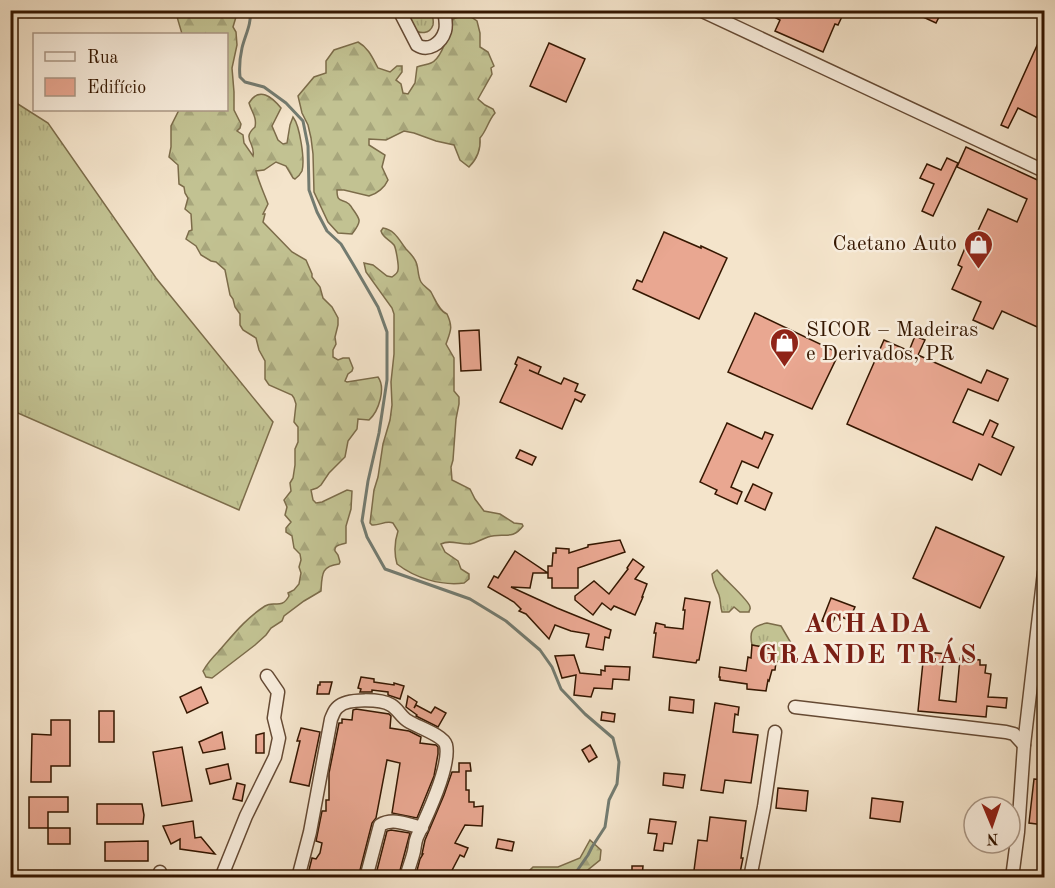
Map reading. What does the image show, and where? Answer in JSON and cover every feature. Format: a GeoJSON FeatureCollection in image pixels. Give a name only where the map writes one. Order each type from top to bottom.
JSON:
{"type":"FeatureCollection","features":[{"type":"Feature","properties":{"kind":"street"},"geometry":{"type":"LineString","coordinates":[[399,10],[417,45],[422,48],[429,48],[436,44],[445,33],[444,10]]}},
{"type":"Feature","properties":{"kind":"street"},"geometry":{"type":"LineString","coordinates":[[700,10],[1044,171]]}},
{"type":"Feature","properties":{"kind":"street"},"geometry":{"type":"LineString","coordinates":[[1012,878],[1018,832],[1024,745],[1044,572]]}},
{"type":"Feature","properties":{"kind":"street"},"geometry":{"type":"LineString","coordinates":[[221,878],[246,816],[275,757],[279,738],[274,718],[278,692],[267,676]]}},
{"type":"Feature","properties":{"kind":"street"},"geometry":{"type":"LineString","coordinates":[[298,878],[310,832],[331,719],[339,705],[348,702],[389,704],[409,722],[444,740],[447,751],[441,780],[416,840],[406,878]]}},
{"type":"Feature","properties":{"kind":"street"},"geometry":{"type":"LineString","coordinates":[[795,706],[1006,732],[1014,734],[1024,745]]}},
{"type":"Feature","properties":{"kind":"street"},"geometry":{"type":"LineString","coordinates":[[750,878],[764,807],[775,732]]}},
{"type":"Feature","properties":{"kind":"street"},"geometry":{"type":"LineString","coordinates":[[366,878],[380,825],[390,821],[422,828]]}},
{"type":"Feature","properties":{"kind":"green space"},"geometry":{"type":"Polygon","coordinates":[[[176,11],[243,11],[241,16],[236,17],[233,27],[236,32],[237,45],[232,68],[234,110],[241,124],[237,131],[243,135],[244,143],[253,156],[249,135],[255,127],[255,120],[249,103],[257,95],[265,95],[281,108],[272,126],[278,140],[283,144],[287,143],[293,117],[300,135],[302,151],[302,171],[295,179],[286,166],[276,162],[264,170],[256,171],[268,204],[263,214],[265,214],[263,222],[292,252],[306,260],[323,298],[338,318],[333,357],[338,360],[349,358],[353,368],[345,381],[378,377],[381,387],[380,399],[373,416],[369,420],[358,419],[357,429],[348,441],[345,457],[321,485],[311,490],[316,503],[347,490],[352,491],[351,509],[346,526],[346,543],[335,548],[339,564],[329,567],[324,572],[321,591],[284,616],[282,621],[271,628],[255,645],[212,678],[206,677],[203,671],[251,616],[268,604],[283,603],[289,596],[288,593],[299,584],[300,554],[294,548],[292,536],[286,532],[291,522],[285,515],[287,507],[284,500],[291,491],[290,483],[295,465],[298,427],[294,422],[296,404],[292,395],[269,385],[265,379],[265,361],[256,338],[243,330],[240,325],[240,314],[230,295],[225,270],[216,262],[201,255],[196,246],[186,239],[189,231],[192,230],[191,214],[185,209],[188,198],[184,187],[179,184],[178,165],[169,157],[171,126],[178,111],[228,111],[228,33],[182,33],[176,11]]]}},
{"type":"Feature","properties":{"kind":"green space"},"geometry":{"type":"Polygon","coordinates":[[[407,11],[431,11],[432,28],[424,32],[416,30],[411,24],[407,11]]]}},
{"type":"Feature","properties":{"kind":"green space"},"geometry":{"type":"Polygon","coordinates":[[[464,15],[477,21],[480,47],[488,52],[494,66],[491,68],[492,74],[478,99],[493,109],[495,113],[480,138],[476,157],[469,167],[460,160],[454,145],[404,131],[386,140],[369,139],[369,145],[385,155],[382,167],[388,180],[380,190],[369,196],[337,190],[339,199],[350,205],[359,221],[352,234],[338,233],[328,222],[314,192],[311,138],[298,96],[314,77],[326,73],[326,61],[334,50],[358,42],[368,50],[378,68],[390,72],[397,66],[402,66],[402,72],[396,80],[401,84],[403,93],[408,94],[415,83],[417,67],[429,64],[439,56],[453,19],[464,15]]]}},
{"type":"Feature","properties":{"kind":"green space"},"geometry":{"type":"Polygon","coordinates":[[[10,99],[48,123],[156,278],[273,422],[239,510],[11,410],[10,99]]]}},
{"type":"Feature","properties":{"kind":"green space"},"geometry":{"type":"Polygon","coordinates":[[[383,228],[394,233],[413,257],[421,282],[431,292],[439,308],[447,314],[450,322],[446,344],[454,358],[454,391],[459,397],[451,467],[452,480],[470,489],[484,511],[500,514],[523,526],[511,535],[488,537],[475,543],[441,544],[445,552],[458,561],[461,569],[469,574],[469,579],[464,583],[437,582],[404,569],[397,564],[395,556],[398,531],[393,523],[372,525],[370,523],[374,490],[392,405],[394,314],[366,272],[364,263],[373,265],[387,276],[392,277],[397,272],[398,261],[395,247],[382,233],[383,228]]]}},
{"type":"Feature","properties":{"kind":"green space"},"geometry":{"type":"Polygon","coordinates":[[[717,570],[746,600],[750,608],[749,612],[740,612],[734,607],[729,612],[722,612],[720,597],[712,574],[717,570]]]}},
{"type":"Feature","properties":{"kind":"green space"},"geometry":{"type":"Polygon","coordinates":[[[767,623],[781,626],[791,643],[789,663],[770,661],[774,649],[752,645],[753,630],[767,623]]]}},
{"type":"Feature","properties":{"kind":"green space"},"geometry":{"type":"Polygon","coordinates":[[[590,840],[601,850],[600,860],[579,877],[523,877],[533,867],[558,867],[580,858],[590,840]]]}},
{"type":"Feature","properties":{"kind":"building"},"geometry":{"type":"Polygon","coordinates":[[[761,10],[845,10],[838,25],[835,24],[823,52],[775,31],[780,20],[761,10]]]}},
{"type":"Feature","properties":{"kind":"building"},"geometry":{"type":"Polygon","coordinates":[[[908,10],[930,10],[940,15],[936,23],[908,10]]]}},
{"type":"Feature","properties":{"kind":"building"},"geometry":{"type":"Polygon","coordinates":[[[1044,30],[1044,121],[1018,108],[1008,128],[1001,125],[1044,30]]]}},
{"type":"Feature","properties":{"kind":"building"},"geometry":{"type":"Polygon","coordinates":[[[549,43],[585,59],[566,102],[530,86],[549,43]]]}},
{"type":"Feature","properties":{"kind":"building"},"geometry":{"type":"Polygon","coordinates":[[[966,147],[1044,183],[1044,330],[1002,311],[993,329],[973,320],[981,302],[952,289],[962,267],[958,265],[965,248],[969,250],[988,209],[1017,222],[1027,199],[957,167],[966,147]]]}},
{"type":"Feature","properties":{"kind":"building"},"geometry":{"type":"Polygon","coordinates":[[[947,158],[958,163],[933,216],[922,211],[934,184],[920,178],[927,164],[941,170],[947,158]]]}},
{"type":"Feature","properties":{"kind":"building"},"geometry":{"type":"Polygon","coordinates":[[[664,232],[727,258],[699,319],[633,289],[637,280],[642,282],[664,232]]]}},
{"type":"Feature","properties":{"kind":"building"},"geometry":{"type":"Polygon","coordinates":[[[755,313],[839,353],[812,409],[728,372],[755,313]]]}},
{"type":"Feature","properties":{"kind":"building"},"geometry":{"type":"Polygon","coordinates":[[[479,330],[481,370],[461,371],[459,331],[479,330]]]}},
{"type":"Feature","properties":{"kind":"building"},"geometry":{"type":"Polygon","coordinates":[[[915,336],[925,340],[918,355],[981,383],[987,370],[1008,379],[998,401],[968,389],[953,422],[983,435],[990,420],[998,424],[992,437],[1014,447],[1001,475],[979,464],[972,480],[847,424],[884,340],[909,351],[915,336]]]}},
{"type":"Feature","properties":{"kind":"building"},"geometry":{"type":"Polygon","coordinates":[[[518,357],[541,367],[538,374],[561,384],[564,378],[578,384],[575,391],[585,395],[581,402],[575,399],[562,429],[500,402],[517,365],[515,364],[518,357]]]}},
{"type":"Feature","properties":{"kind":"building"},"geometry":{"type":"Polygon","coordinates":[[[727,423],[762,439],[765,432],[773,435],[758,468],[742,461],[731,487],[742,492],[737,504],[715,494],[717,490],[700,482],[727,423]]]}},
{"type":"Feature","properties":{"kind":"building"},"geometry":{"type":"Polygon","coordinates":[[[520,450],[536,457],[532,465],[516,458],[520,450]]]}},
{"type":"Feature","properties":{"kind":"building"},"geometry":{"type":"Polygon","coordinates":[[[753,484],[772,493],[765,510],[745,501],[753,484]]]}},
{"type":"Feature","properties":{"kind":"building"},"geometry":{"type":"Polygon","coordinates":[[[936,527],[1004,557],[980,608],[913,578],[936,527]]]}},
{"type":"Feature","properties":{"kind":"building"},"geometry":{"type":"Polygon","coordinates":[[[620,540],[625,552],[578,568],[578,588],[552,588],[552,578],[548,578],[548,566],[552,566],[553,553],[556,553],[556,548],[569,549],[569,553],[588,547],[588,545],[620,540]]]}},
{"type":"Feature","properties":{"kind":"building"},"geometry":{"type":"Polygon","coordinates":[[[515,551],[548,573],[533,573],[530,588],[511,587],[611,630],[609,638],[605,637],[603,650],[586,647],[589,634],[555,625],[549,639],[526,614],[519,611],[521,609],[514,602],[488,587],[494,576],[498,578],[515,551]]]}},
{"type":"Feature","properties":{"kind":"building"},"geometry":{"type":"Polygon","coordinates":[[[633,559],[644,567],[635,579],[647,584],[635,615],[614,606],[611,610],[602,603],[593,615],[575,600],[575,596],[594,581],[609,594],[633,559]]]}},
{"type":"Feature","properties":{"kind":"building"},"geometry":{"type":"Polygon","coordinates":[[[685,598],[710,602],[699,660],[696,663],[653,657],[656,623],[665,625],[665,627],[683,629],[685,598]]]}},
{"type":"Feature","properties":{"kind":"building"},"geometry":{"type":"Polygon","coordinates":[[[831,598],[855,607],[849,620],[836,615],[832,624],[822,621],[831,598]]]}},
{"type":"Feature","properties":{"kind":"building"},"geometry":{"type":"Polygon","coordinates":[[[752,645],[774,649],[772,661],[776,662],[775,670],[772,670],[766,691],[747,689],[747,684],[720,680],[719,677],[720,667],[746,671],[748,657],[751,658],[752,645]]]}},
{"type":"Feature","properties":{"kind":"building"},"geometry":{"type":"Polygon","coordinates":[[[924,652],[948,654],[947,664],[943,664],[939,700],[956,702],[960,658],[980,660],[980,665],[986,665],[985,673],[991,674],[988,697],[1007,698],[1006,708],[987,706],[986,717],[918,711],[924,652]]]}},
{"type":"Feature","properties":{"kind":"building"},"geometry":{"type":"Polygon","coordinates":[[[574,655],[580,673],[601,675],[601,670],[605,671],[605,666],[630,667],[629,680],[613,679],[612,689],[594,688],[591,697],[574,695],[576,675],[562,678],[555,656],[574,655]]]}},
{"type":"Feature","properties":{"kind":"building"},"geometry":{"type":"Polygon","coordinates":[[[361,677],[374,679],[374,682],[404,686],[400,699],[388,695],[388,692],[372,690],[372,692],[360,692],[361,689],[358,688],[361,677]]]}},
{"type":"Feature","properties":{"kind":"building"},"geometry":{"type":"Polygon","coordinates":[[[320,682],[332,682],[329,694],[317,694],[320,682]]]}},
{"type":"Feature","properties":{"kind":"building"},"geometry":{"type":"Polygon","coordinates":[[[201,687],[208,703],[187,713],[180,697],[201,687]]]}},
{"type":"Feature","properties":{"kind":"building"},"geometry":{"type":"Polygon","coordinates":[[[408,696],[417,702],[414,708],[416,705],[431,713],[435,707],[446,713],[438,727],[416,716],[406,707],[408,696]]]}},
{"type":"Feature","properties":{"kind":"building"},"geometry":{"type":"Polygon","coordinates":[[[670,697],[694,700],[693,713],[669,710],[670,697]]]}},
{"type":"Feature","properties":{"kind":"building"},"geometry":{"type":"Polygon","coordinates":[[[715,703],[739,707],[738,715],[735,714],[733,732],[758,735],[751,783],[725,780],[723,793],[701,790],[715,703]]]}},
{"type":"Feature","properties":{"kind":"building"},"geometry":{"type":"Polygon","coordinates":[[[353,710],[389,714],[391,716],[390,728],[409,731],[421,737],[420,743],[436,745],[438,754],[434,776],[417,818],[392,813],[400,763],[387,760],[376,818],[372,823],[358,878],[307,878],[312,858],[316,859],[320,853],[322,843],[316,841],[322,811],[326,811],[326,800],[329,800],[329,773],[339,723],[342,723],[342,719],[352,720],[353,710]]]}},
{"type":"Feature","properties":{"kind":"building"},"geometry":{"type":"Polygon","coordinates":[[[99,711],[114,711],[114,742],[99,742],[99,711]]]}},
{"type":"Feature","properties":{"kind":"building"},"geometry":{"type":"Polygon","coordinates":[[[602,712],[615,714],[614,722],[601,720],[602,712]]]}},
{"type":"Feature","properties":{"kind":"building"},"geometry":{"type":"Polygon","coordinates":[[[51,720],[70,720],[70,766],[51,766],[51,782],[31,782],[32,734],[51,735],[51,720]]]}},
{"type":"Feature","properties":{"kind":"building"},"geometry":{"type":"Polygon","coordinates":[[[301,728],[320,732],[309,786],[290,782],[301,728]]]}},
{"type":"Feature","properties":{"kind":"building"},"geometry":{"type":"Polygon","coordinates":[[[222,732],[225,749],[203,753],[199,742],[222,732]]]}},
{"type":"Feature","properties":{"kind":"building"},"geometry":{"type":"Polygon","coordinates":[[[264,733],[264,753],[256,753],[256,735],[264,733]]]}},
{"type":"Feature","properties":{"kind":"building"},"geometry":{"type":"Polygon","coordinates":[[[590,745],[597,757],[589,762],[582,750],[590,745]]]}},
{"type":"Feature","properties":{"kind":"building"},"geometry":{"type":"Polygon","coordinates":[[[182,747],[192,801],[162,806],[153,752],[182,747]]]}},
{"type":"Feature","properties":{"kind":"building"},"geometry":{"type":"Polygon","coordinates":[[[459,763],[470,763],[471,771],[466,771],[466,790],[469,790],[469,802],[474,802],[474,807],[483,806],[482,826],[465,825],[455,843],[468,848],[464,857],[460,855],[448,878],[415,878],[425,840],[452,772],[459,772],[459,763]]]}},
{"type":"Feature","properties":{"kind":"building"},"geometry":{"type":"Polygon","coordinates":[[[228,764],[231,779],[210,784],[206,769],[228,764]]]}},
{"type":"Feature","properties":{"kind":"building"},"geometry":{"type":"Polygon","coordinates":[[[664,773],[685,775],[683,788],[663,785],[664,773]]]}},
{"type":"Feature","properties":{"kind":"building"},"geometry":{"type":"Polygon","coordinates":[[[1034,779],[1044,780],[1044,825],[1029,823],[1034,779]]]}},
{"type":"Feature","properties":{"kind":"building"},"geometry":{"type":"Polygon","coordinates":[[[237,783],[245,785],[242,801],[233,799],[237,783]]]}},
{"type":"Feature","properties":{"kind":"building"},"geometry":{"type":"Polygon","coordinates":[[[778,788],[808,791],[806,811],[776,808],[778,788]]]}},
{"type":"Feature","properties":{"kind":"building"},"geometry":{"type":"Polygon","coordinates":[[[29,797],[68,797],[68,812],[48,812],[48,828],[29,828],[29,797]]]}},
{"type":"Feature","properties":{"kind":"building"},"geometry":{"type":"Polygon","coordinates":[[[872,798],[903,802],[900,822],[870,818],[872,798]]]}},
{"type":"Feature","properties":{"kind":"building"},"geometry":{"type":"Polygon","coordinates":[[[97,804],[142,804],[143,824],[97,824],[97,804]]]}},
{"type":"Feature","properties":{"kind":"building"},"geometry":{"type":"Polygon","coordinates":[[[710,817],[746,821],[739,878],[693,878],[698,840],[707,841],[710,817]]]}},
{"type":"Feature","properties":{"kind":"building"},"geometry":{"type":"Polygon","coordinates":[[[650,819],[676,822],[672,844],[664,843],[663,851],[654,850],[657,834],[648,833],[650,819]]]}},
{"type":"Feature","properties":{"kind":"building"},"geometry":{"type":"Polygon","coordinates":[[[193,821],[195,838],[201,837],[215,854],[180,849],[180,839],[171,844],[163,826],[193,821]]]}},
{"type":"Feature","properties":{"kind":"building"},"geometry":{"type":"Polygon","coordinates":[[[48,828],[70,828],[70,844],[48,844],[48,828]]]}},
{"type":"Feature","properties":{"kind":"building"},"geometry":{"type":"Polygon","coordinates":[[[387,831],[410,833],[398,878],[375,878],[387,831]]]}},
{"type":"Feature","properties":{"kind":"building"},"geometry":{"type":"Polygon","coordinates":[[[498,839],[514,842],[512,851],[496,848],[498,839]]]}},
{"type":"Feature","properties":{"kind":"building"},"geometry":{"type":"Polygon","coordinates":[[[148,841],[148,861],[105,861],[105,842],[148,841]]]}},
{"type":"Feature","properties":{"kind":"building"},"geometry":{"type":"Polygon","coordinates":[[[632,866],[643,866],[642,878],[632,878],[632,866]]]}},
{"type":"Feature","properties":{"kind":"waterway"},"geometry":{"type":"LineString","coordinates":[[250,10],[249,25],[241,55],[240,77],[245,82],[264,87],[286,103],[303,121],[308,146],[309,190],[317,212],[327,231],[341,244],[353,264],[378,307],[387,332],[387,380],[362,521],[367,537],[385,569],[470,599],[506,621],[540,650],[552,667],[561,689],[613,738],[619,762],[617,784],[609,800],[605,827],[572,878]]}},
{"type":"Feature","properties":{"kind":"place","name":"Caetano Auto"},"geometry":{"type":"Point","coordinates":[978,270]}},
{"type":"Feature","properties":{"kind":"place","name":"SICOR – Madeiras e Derivados, PR"},"geometry":{"type":"Point","coordinates":[785,368]}},
{"type":"Feature","properties":{"kind":"district","name":"ACHADA GRANDE TRÁS"},"geometry":{"type":"Point","coordinates":[868,640]}}]}
